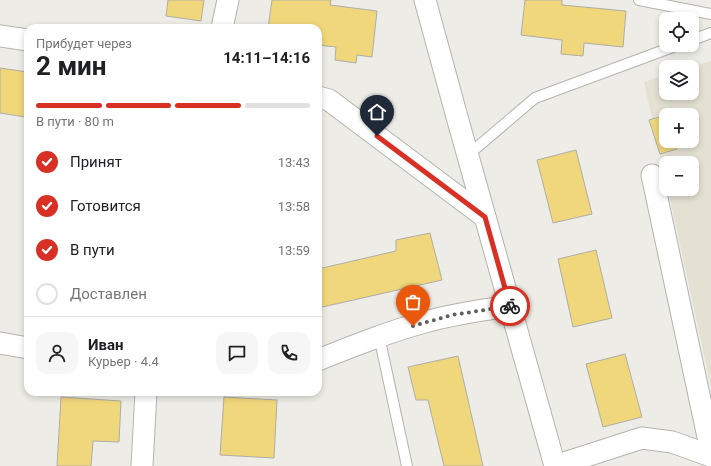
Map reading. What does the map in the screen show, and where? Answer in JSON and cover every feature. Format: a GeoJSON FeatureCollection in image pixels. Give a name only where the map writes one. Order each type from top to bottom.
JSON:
{"type":"FeatureCollection","features":[{"type":"Feature","properties":{"kind":"street"},"geometry":{"type":"LineString","coordinates":[[223,24],[228,0]]}},
{"type":"Feature","properties":{"kind":"street"},"geometry":{"type":"LineString","coordinates":[[425,0],[555,466],[642,438],[672,442],[711,456]]}},
{"type":"Feature","properties":{"kind":"street"},"geometry":{"type":"LineString","coordinates":[[0,36],[24,39]]}},
{"type":"Feature","properties":{"kind":"street"},"geometry":{"type":"LineString","coordinates":[[322,97],[329,100],[485,217]]}},
{"type":"Feature","properties":{"kind":"street"},"geometry":{"type":"LineString","coordinates":[[652,175],[711,451]]}},
{"type":"Feature","properties":{"kind":"street"},"geometry":{"type":"LineString","coordinates":[[322,358],[379,336],[425,322],[510,306]]}},
{"type":"Feature","properties":{"kind":"street"},"geometry":{"type":"LineString","coordinates":[[0,343],[24,347]]}},
{"type":"Feature","properties":{"kind":"street"},"geometry":{"type":"LineString","coordinates":[[142,466],[146,396]]}},
{"type":"Feature","properties":{"kind":"lane"},"geometry":{"type":"LineString","coordinates":[[639,0],[711,14]]}},
{"type":"Feature","properties":{"kind":"lane"},"geometry":{"type":"LineString","coordinates":[[699,37],[711,33]]}},
{"type":"Feature","properties":{"kind":"lane"},"geometry":{"type":"LineString","coordinates":[[468,155],[535,98],[659,52]]}},
{"type":"Feature","properties":{"kind":"lane"},"geometry":{"type":"LineString","coordinates":[[379,336],[407,466]]}},
{"type":"Feature","properties":{"kind":"shaded area"},"geometry":{"type":"Polygon","coordinates":[[[711,61],[711,387],[670,196],[699,196],[699,156],[660,156],[644,82],[659,77],[659,100],[699,100],[699,65],[711,61]]]}},
{"type":"Feature","properties":{"kind":"building"},"geometry":{"type":"Polygon","coordinates":[[[168,0],[204,0],[201,21],[166,16],[168,0]]]}},
{"type":"Feature","properties":{"kind":"building"},"geometry":{"type":"Polygon","coordinates":[[[272,0],[331,0],[330,5],[377,11],[372,57],[357,55],[356,63],[335,60],[336,47],[322,45],[322,24],[269,24],[272,0]]]}},
{"type":"Feature","properties":{"kind":"building"},"geometry":{"type":"Polygon","coordinates":[[[525,0],[562,0],[562,5],[626,11],[623,47],[584,43],[583,56],[561,54],[562,40],[521,35],[525,0]]]}},
{"type":"Feature","properties":{"kind":"building"},"geometry":{"type":"Polygon","coordinates":[[[0,68],[24,71],[24,117],[0,113],[0,68]]]}},
{"type":"Feature","properties":{"kind":"building"},"geometry":{"type":"Polygon","coordinates":[[[659,117],[659,148],[677,149],[660,154],[649,120],[659,117]]]}},
{"type":"Feature","properties":{"kind":"building"},"geometry":{"type":"Polygon","coordinates":[[[576,150],[592,214],[553,223],[537,160],[576,150]]]}},
{"type":"Feature","properties":{"kind":"building"},"geometry":{"type":"Polygon","coordinates":[[[430,233],[442,280],[322,307],[322,268],[396,251],[396,240],[430,233]]]}},
{"type":"Feature","properties":{"kind":"building"},"geometry":{"type":"Polygon","coordinates":[[[596,250],[612,318],[573,327],[558,259],[596,250]]]}},
{"type":"Feature","properties":{"kind":"building"},"geometry":{"type":"Polygon","coordinates":[[[625,354],[642,417],[603,427],[586,364],[625,354]]]}},
{"type":"Feature","properties":{"kind":"building"},"geometry":{"type":"Polygon","coordinates":[[[458,356],[483,466],[444,466],[428,400],[416,400],[408,367],[458,356]]]}},
{"type":"Feature","properties":{"kind":"building"},"geometry":{"type":"Polygon","coordinates":[[[61,397],[121,401],[119,442],[93,441],[91,466],[57,466],[61,397]]]}},
{"type":"Feature","properties":{"kind":"building"},"geometry":{"type":"Polygon","coordinates":[[[224,397],[277,400],[274,458],[220,455],[224,397]]]}},
{"type":"Feature","properties":{"kind":"way so far"},"geometry":{"type":"LineString","coordinates":[[413,326],[452,315],[510,306]]}},
{"type":"Feature","properties":{"kind":"route"},"geometry":{"type":"LineString","coordinates":[[377,136],[485,217],[510,306]]}}]}
